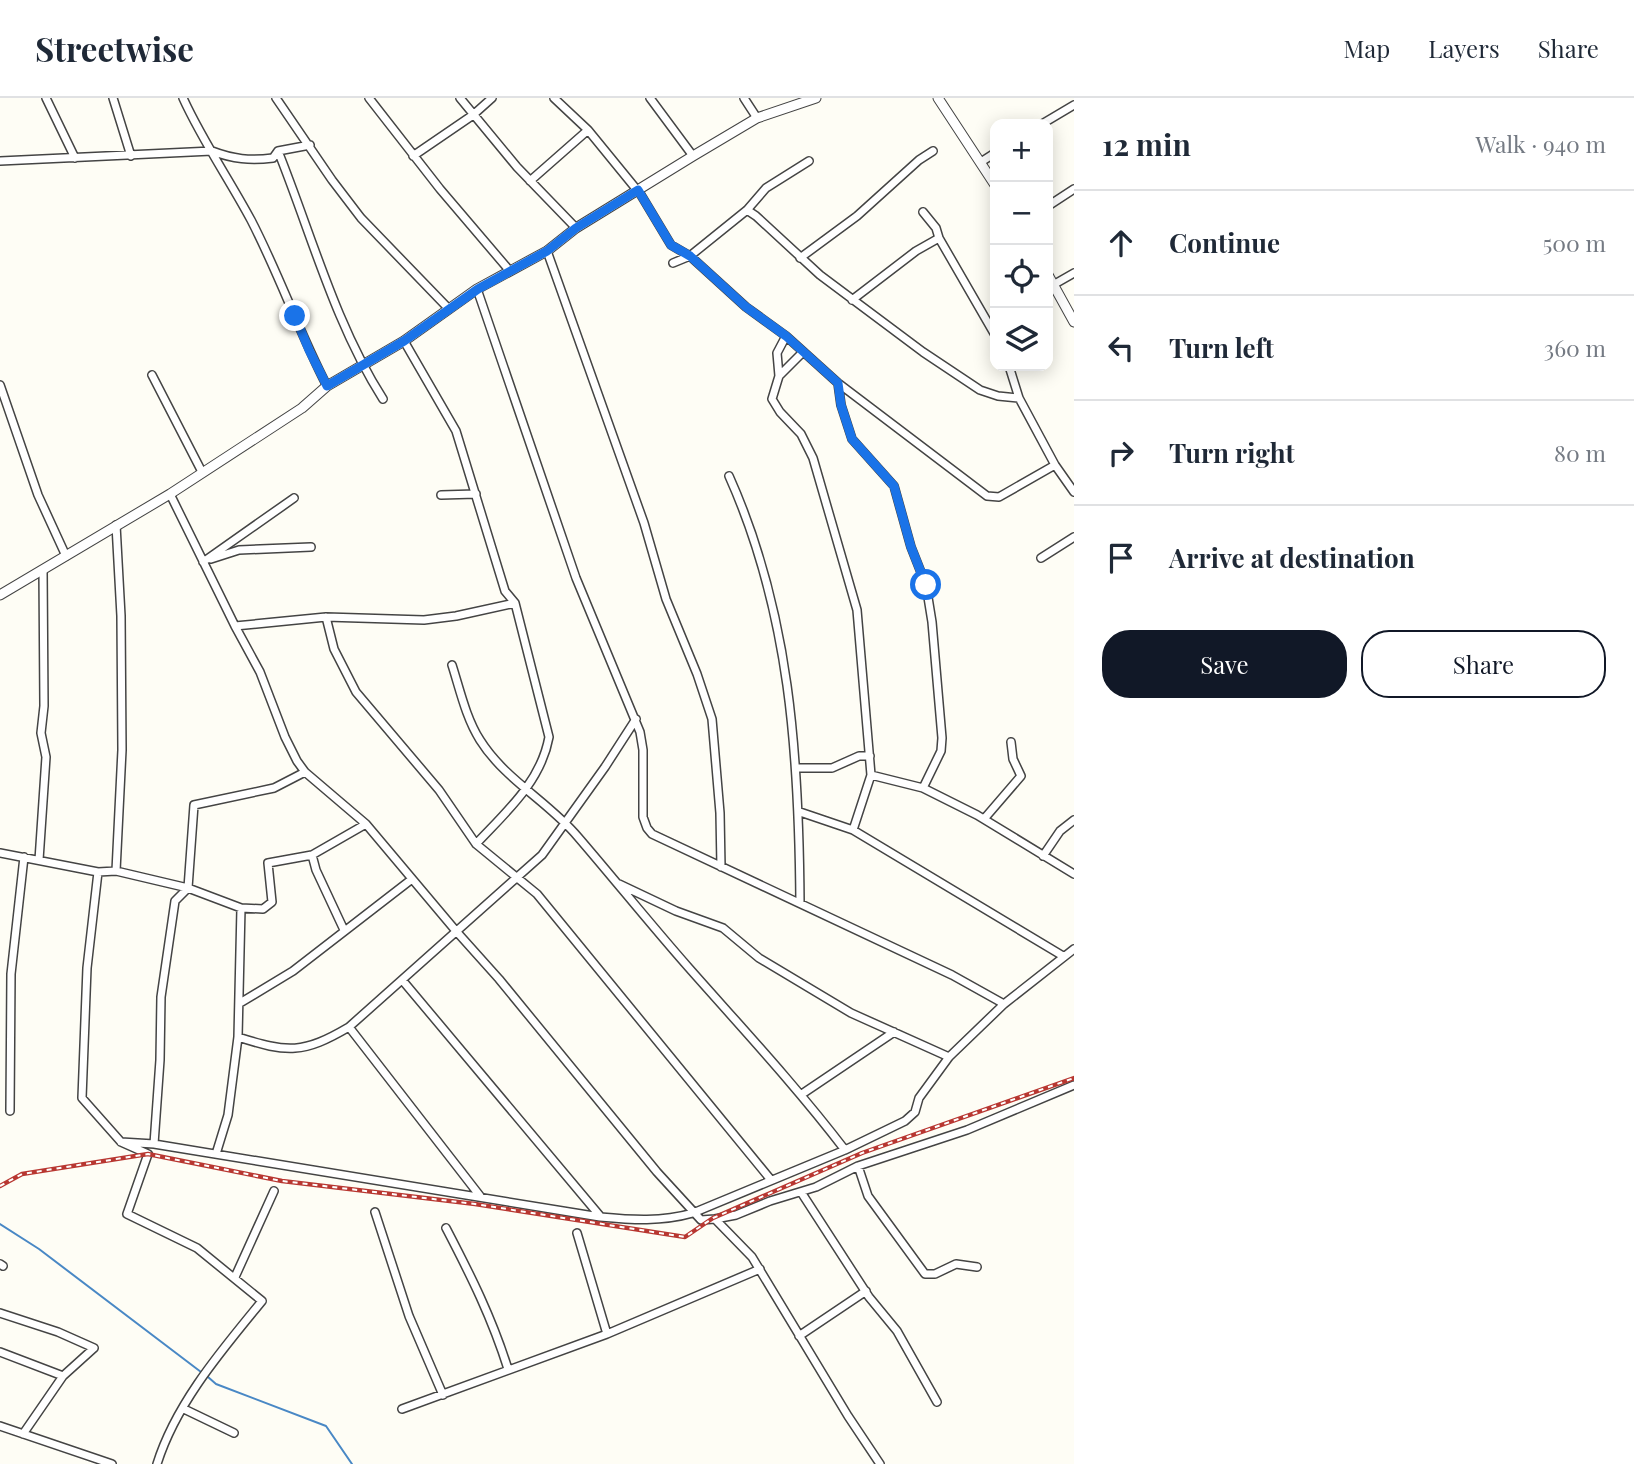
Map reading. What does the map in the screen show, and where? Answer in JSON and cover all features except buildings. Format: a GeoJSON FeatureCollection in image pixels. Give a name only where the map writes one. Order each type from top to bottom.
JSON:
{"type":"FeatureCollection","features":[{"type":"Feature","properties":{"kind":"street"},"geometry":{"type":"LineString","coordinates":[[46,98],[75,158]]}},
{"type":"Feature","properties":{"kind":"street"},"geometry":{"type":"LineString","coordinates":[[113,98],[131,156]]}},
{"type":"Feature","properties":{"kind":"street"},"geometry":{"type":"LineString","coordinates":[[183,98],[251,221],[327,386]]}},
{"type":"Feature","properties":{"kind":"street"},"geometry":{"type":"LineString","coordinates":[[276,98],[361,218],[448,308]]}},
{"type":"Feature","properties":{"kind":"street"},"geometry":{"type":"LineString","coordinates":[[369,98],[413,156],[509,270]]}},
{"type":"Feature","properties":{"kind":"street"},"geometry":{"type":"LineString","coordinates":[[460,98],[530,181],[576,228]]}},
{"type":"Feature","properties":{"kind":"street"},"geometry":{"type":"LineString","coordinates":[[413,156],[473,115],[492,98]]}},
{"type":"Feature","properties":{"kind":"street"},"geometry":{"type":"LineString","coordinates":[[554,98],[588,130],[638,190],[671,245],[690,256],[746,307],[786,336],[838,383],[987,496],[999,498],[1055,465]]}},
{"type":"Feature","properties":{"kind":"street"},"geometry":{"type":"LineString","coordinates":[[650,98],[693,156]]}},
{"type":"Feature","properties":{"kind":"street"},"geometry":{"type":"LineString","coordinates":[[744,98],[757,118]]}},
{"type":"Feature","properties":{"kind":"street"},"geometry":{"type":"LineString","coordinates":[[1,592],[170,494],[302,408],[327,386],[404,341],[448,308],[509,270],[547,251],[576,228],[693,156],[757,118],[816,98]]}},
{"type":"Feature","properties":{"kind":"street"},"geometry":{"type":"LineString","coordinates":[[940,99],[993,182]]}},
{"type":"Feature","properties":{"kind":"street"},"geometry":{"type":"LineString","coordinates":[[1050,119],[1074,105]]}},
{"type":"Feature","properties":{"kind":"street"},"geometry":{"type":"LineString","coordinates":[[530,181],[588,130]]}},
{"type":"Feature","properties":{"kind":"street"},"geometry":{"type":"LineString","coordinates":[[0,152],[1,161],[212,151],[235,159],[253,160],[272,158],[278,151],[310,145]]}},
{"type":"Feature","properties":{"kind":"street"},"geometry":{"type":"LineString","coordinates":[[278,151],[362,367],[383,398]]}},
{"type":"Feature","properties":{"kind":"street"},"geometry":{"type":"LineString","coordinates":[[800,258],[858,216],[919,160],[933,151]]}},
{"type":"Feature","properties":{"kind":"street"},"geometry":{"type":"LineString","coordinates":[[981,162],[990,156]]}},
{"type":"Feature","properties":{"kind":"street"},"geometry":{"type":"LineString","coordinates":[[673,263],[690,256],[747,210],[766,188],[809,161]]}},
{"type":"Feature","properties":{"kind":"street"},"geometry":{"type":"LineString","coordinates":[[1053,203],[1074,189]]}},
{"type":"Feature","properties":{"kind":"street"},"geometry":{"type":"LineString","coordinates":[[747,210],[852,300],[979,390],[998,396],[1019,398]]}},
{"type":"Feature","properties":{"kind":"street"},"geometry":{"type":"LineString","coordinates":[[923,212],[936,228],[939,238],[990,326]]}},
{"type":"Feature","properties":{"kind":"street"},"geometry":{"type":"LineString","coordinates":[[852,300],[916,251],[939,238]]}},
{"type":"Feature","properties":{"kind":"street"},"geometry":{"type":"LineString","coordinates":[[547,251],[644,523],[666,599],[697,674],[712,719],[720,813],[721,867]]}},
{"type":"Feature","properties":{"kind":"street"},"geometry":{"type":"LineString","coordinates":[[1074,273],[1053,285],[1074,322]]}},
{"type":"Feature","properties":{"kind":"street"},"geometry":{"type":"LineString","coordinates":[[478,289],[576,578],[636,719],[643,750],[643,817],[647,828],[652,834],[952,975],[1004,1004]]}},
{"type":"Feature","properties":{"kind":"street"},"geometry":{"type":"LineString","coordinates":[[786,336],[777,353],[779,376],[772,398],[780,412],[801,434],[813,458],[857,610],[872,775],[853,830]]}},
{"type":"Feature","properties":{"kind":"street"},"geometry":{"type":"LineString","coordinates":[[404,341],[456,431],[505,591],[514,603],[549,737],[546,752],[526,790],[475,844]]}},
{"type":"Feature","properties":{"kind":"street"},"geometry":{"type":"LineString","coordinates":[[779,376],[803,352]]}},
{"type":"Feature","properties":{"kind":"street"},"geometry":{"type":"LineString","coordinates":[[1011,371],[1019,398],[1055,465],[1074,492]]}},
{"type":"Feature","properties":{"kind":"street"},"geometry":{"type":"LineString","coordinates":[[152,375],[202,472]]}},
{"type":"Feature","properties":{"kind":"street"},"geometry":{"type":"LineString","coordinates":[[838,383],[841,405],[852,439],[894,486],[911,547],[926,585],[932,622],[942,751],[923,788]]}},
{"type":"Feature","properties":{"kind":"street"},"geometry":{"type":"LineString","coordinates":[[0,385],[38,495],[66,556]]}},
{"type":"Feature","properties":{"kind":"street"},"geometry":{"type":"LineString","coordinates":[[729,476],[762,564],[783,652],[800,812],[800,903]]}},
{"type":"Feature","properties":{"kind":"street"},"geometry":{"type":"LineString","coordinates":[[170,494],[260,671],[285,737],[305,772],[366,824],[499,979],[657,1172],[701,1220],[737,1215],[769,1201],[816,1187],[858,1166],[967,1130],[1074,1086]]}},
{"type":"Feature","properties":{"kind":"street"},"geometry":{"type":"LineString","coordinates":[[441,495],[476,494]]}},
{"type":"Feature","properties":{"kind":"street"},"geometry":{"type":"LineString","coordinates":[[203,562],[294,498]]}},
{"type":"Feature","properties":{"kind":"street"},"geometry":{"type":"LineString","coordinates":[[116,525],[121,616],[122,750],[116,872]]}},
{"type":"Feature","properties":{"kind":"street"},"geometry":{"type":"LineString","coordinates":[[1041,558],[1074,537]]}},
{"type":"Feature","properties":{"kind":"street"},"geometry":{"type":"LineString","coordinates":[[203,562],[239,550],[310,547]]}},
{"type":"Feature","properties":{"kind":"street"},"geometry":{"type":"LineString","coordinates":[[39,860],[46,757],[41,733],[44,706],[43,570]]}},
{"type":"Feature","properties":{"kind":"street"},"geometry":{"type":"LineString","coordinates":[[235,626],[326,617],[424,620],[514,603]]}},
{"type":"Feature","properties":{"kind":"street"},"geometry":{"type":"LineString","coordinates":[[326,617],[334,649],[356,692],[439,790],[475,844],[537,894],[771,1180]]}},
{"type":"Feature","properties":{"kind":"street"},"geometry":{"type":"LineString","coordinates":[[452,666],[478,739],[492,757],[526,790],[566,822],[687,966],[802,1094],[845,1150]]}},
{"type":"Feature","properties":{"kind":"street"},"geometry":{"type":"LineString","coordinates":[[238,1037],[274,1049],[299,1048],[321,1044],[349,1027],[542,855],[636,719]]}},
{"type":"Feature","properties":{"kind":"street"},"geometry":{"type":"LineString","coordinates":[[984,819],[1021,776],[1013,759],[1011,742]]}},
{"type":"Feature","properties":{"kind":"street"},"geometry":{"type":"LineString","coordinates":[[796,768],[832,768],[859,756],[870,756]]}},
{"type":"Feature","properties":{"kind":"street"},"geometry":{"type":"LineString","coordinates":[[154,1144],[161,997],[175,901],[188,888],[194,805],[274,788],[305,772]]}},
{"type":"Feature","properties":{"kind":"street"},"geometry":{"type":"LineString","coordinates":[[872,775],[923,788],[984,819],[1074,874]]}},
{"type":"Feature","properties":{"kind":"street"},"geometry":{"type":"LineString","coordinates":[[800,812],[853,830],[1063,956]]}},
{"type":"Feature","properties":{"kind":"street"},"geometry":{"type":"LineString","coordinates":[[1043,856],[1060,831],[1074,820]]}},
{"type":"Feature","properties":{"kind":"street"},"geometry":{"type":"LineString","coordinates":[[0,853],[98,872],[116,872],[188,888],[241,908],[263,909],[272,902],[268,863],[312,855],[366,824]]}},
{"type":"Feature","properties":{"kind":"street"},"geometry":{"type":"LineString","coordinates":[[312,855],[316,870],[344,930]]}},
{"type":"Feature","properties":{"kind":"street"},"geometry":{"type":"LineString","coordinates":[[10,1111],[11,974],[24,857]]}},
{"type":"Feature","properties":{"kind":"street"},"geometry":{"type":"LineString","coordinates":[[98,872],[87,968],[82,1098],[121,1142],[148,1154],[127,1214],[197,1248],[262,1301],[212,1364],[164,1440],[157,1464]]}},
{"type":"Feature","properties":{"kind":"street"},"geometry":{"type":"LineString","coordinates":[[240,1003],[293,971],[412,879]]}},
{"type":"Feature","properties":{"kind":"street"},"geometry":{"type":"LineString","coordinates":[[618,884],[676,911],[723,928],[760,958],[851,1013],[949,1057]]}},
{"type":"Feature","properties":{"kind":"street"},"geometry":{"type":"LineString","coordinates":[[216,1154],[228,1115],[238,1037],[241,908]]}},
{"type":"Feature","properties":{"kind":"street"},"geometry":{"type":"LineString","coordinates":[[121,1142],[154,1144],[600,1217],[640,1221],[673,1218],[692,1213],[845,1150],[905,1121],[915,1112],[919,1098],[949,1057],[1004,1004],[1074,949]]}},
{"type":"Feature","properties":{"kind":"street"},"geometry":{"type":"LineString","coordinates":[[403,981],[600,1217]]}},
{"type":"Feature","properties":{"kind":"street"},"geometry":{"type":"LineString","coordinates":[[349,1027],[480,1196]]}},
{"type":"Feature","properties":{"kind":"street"},"geometry":{"type":"LineString","coordinates":[[802,1094],[894,1032]]}},
{"type":"Feature","properties":{"kind":"street"},"geometry":{"type":"LineString","coordinates":[[858,1166],[868,1196],[925,1274],[935,1274],[956,1264],[977,1267]]}},
{"type":"Feature","properties":{"kind":"street"},"geometry":{"type":"LineString","coordinates":[[235,1277],[274,1191]]}},
{"type":"Feature","properties":{"kind":"street"},"geometry":{"type":"LineString","coordinates":[[801,1192],[866,1291],[897,1331],[937,1402]]}},
{"type":"Feature","properties":{"kind":"street"},"geometry":{"type":"LineString","coordinates":[[375,1212],[409,1317],[443,1395]]}},
{"type":"Feature","properties":{"kind":"street"},"geometry":{"type":"LineString","coordinates":[[715,1219],[742,1245],[760,1269],[880,1464]]}},
{"type":"Feature","properties":{"kind":"street"},"geometry":{"type":"LineString","coordinates":[[446,1228],[478,1288],[494,1325],[508,1369]]}},
{"type":"Feature","properties":{"kind":"street"},"geometry":{"type":"LineString","coordinates":[[577,1233],[607,1334]]}},
{"type":"Feature","properties":{"kind":"street"},"geometry":{"type":"LineString","coordinates":[[402,1409],[607,1334],[760,1269]]}},
{"type":"Feature","properties":{"kind":"street"},"geometry":{"type":"LineString","coordinates":[[799,1336],[866,1291]]}},
{"type":"Feature","properties":{"kind":"street"},"geometry":{"type":"LineString","coordinates":[[0,1313],[58,1332],[94,1348],[63,1376],[23,1434]]}},
{"type":"Feature","properties":{"kind":"street"},"geometry":{"type":"LineString","coordinates":[[0,1352],[63,1376]]}},
{"type":"Feature","properties":{"kind":"street"},"geometry":{"type":"LineString","coordinates":[[184,1409],[234,1433]]}},
{"type":"Feature","properties":{"kind":"street"},"geometry":{"type":"LineString","coordinates":[[0,1426],[112,1464]]}},
{"type":"Feature","properties":{"kind":"waterway"},"geometry":{"type":"LineString","coordinates":[[0,1224],[39,1249],[201,1372]]}},
{"type":"Feature","properties":{"kind":"waterway"},"geometry":{"type":"LineString","coordinates":[[208,1377],[216,1384],[326,1426],[352,1464]]}},
{"type":"Feature","properties":{"kind":"railway"},"geometry":{"type":"LineString","coordinates":[[0,1186],[22,1174],[148,1154],[282,1181],[475,1204],[685,1237],[713,1218],[862,1153],[1074,1078]]}},
{"type":"Feature","properties":{"kind":"route"},"geometry":{"type":"LineString","coordinates":[[295,316],[327,386],[404,341],[478,289],[547,251],[576,228],[638,190],[671,245],[690,256],[746,307],[786,336],[838,383],[841,405],[852,439],[894,486],[911,547],[926,585]]}}]}
